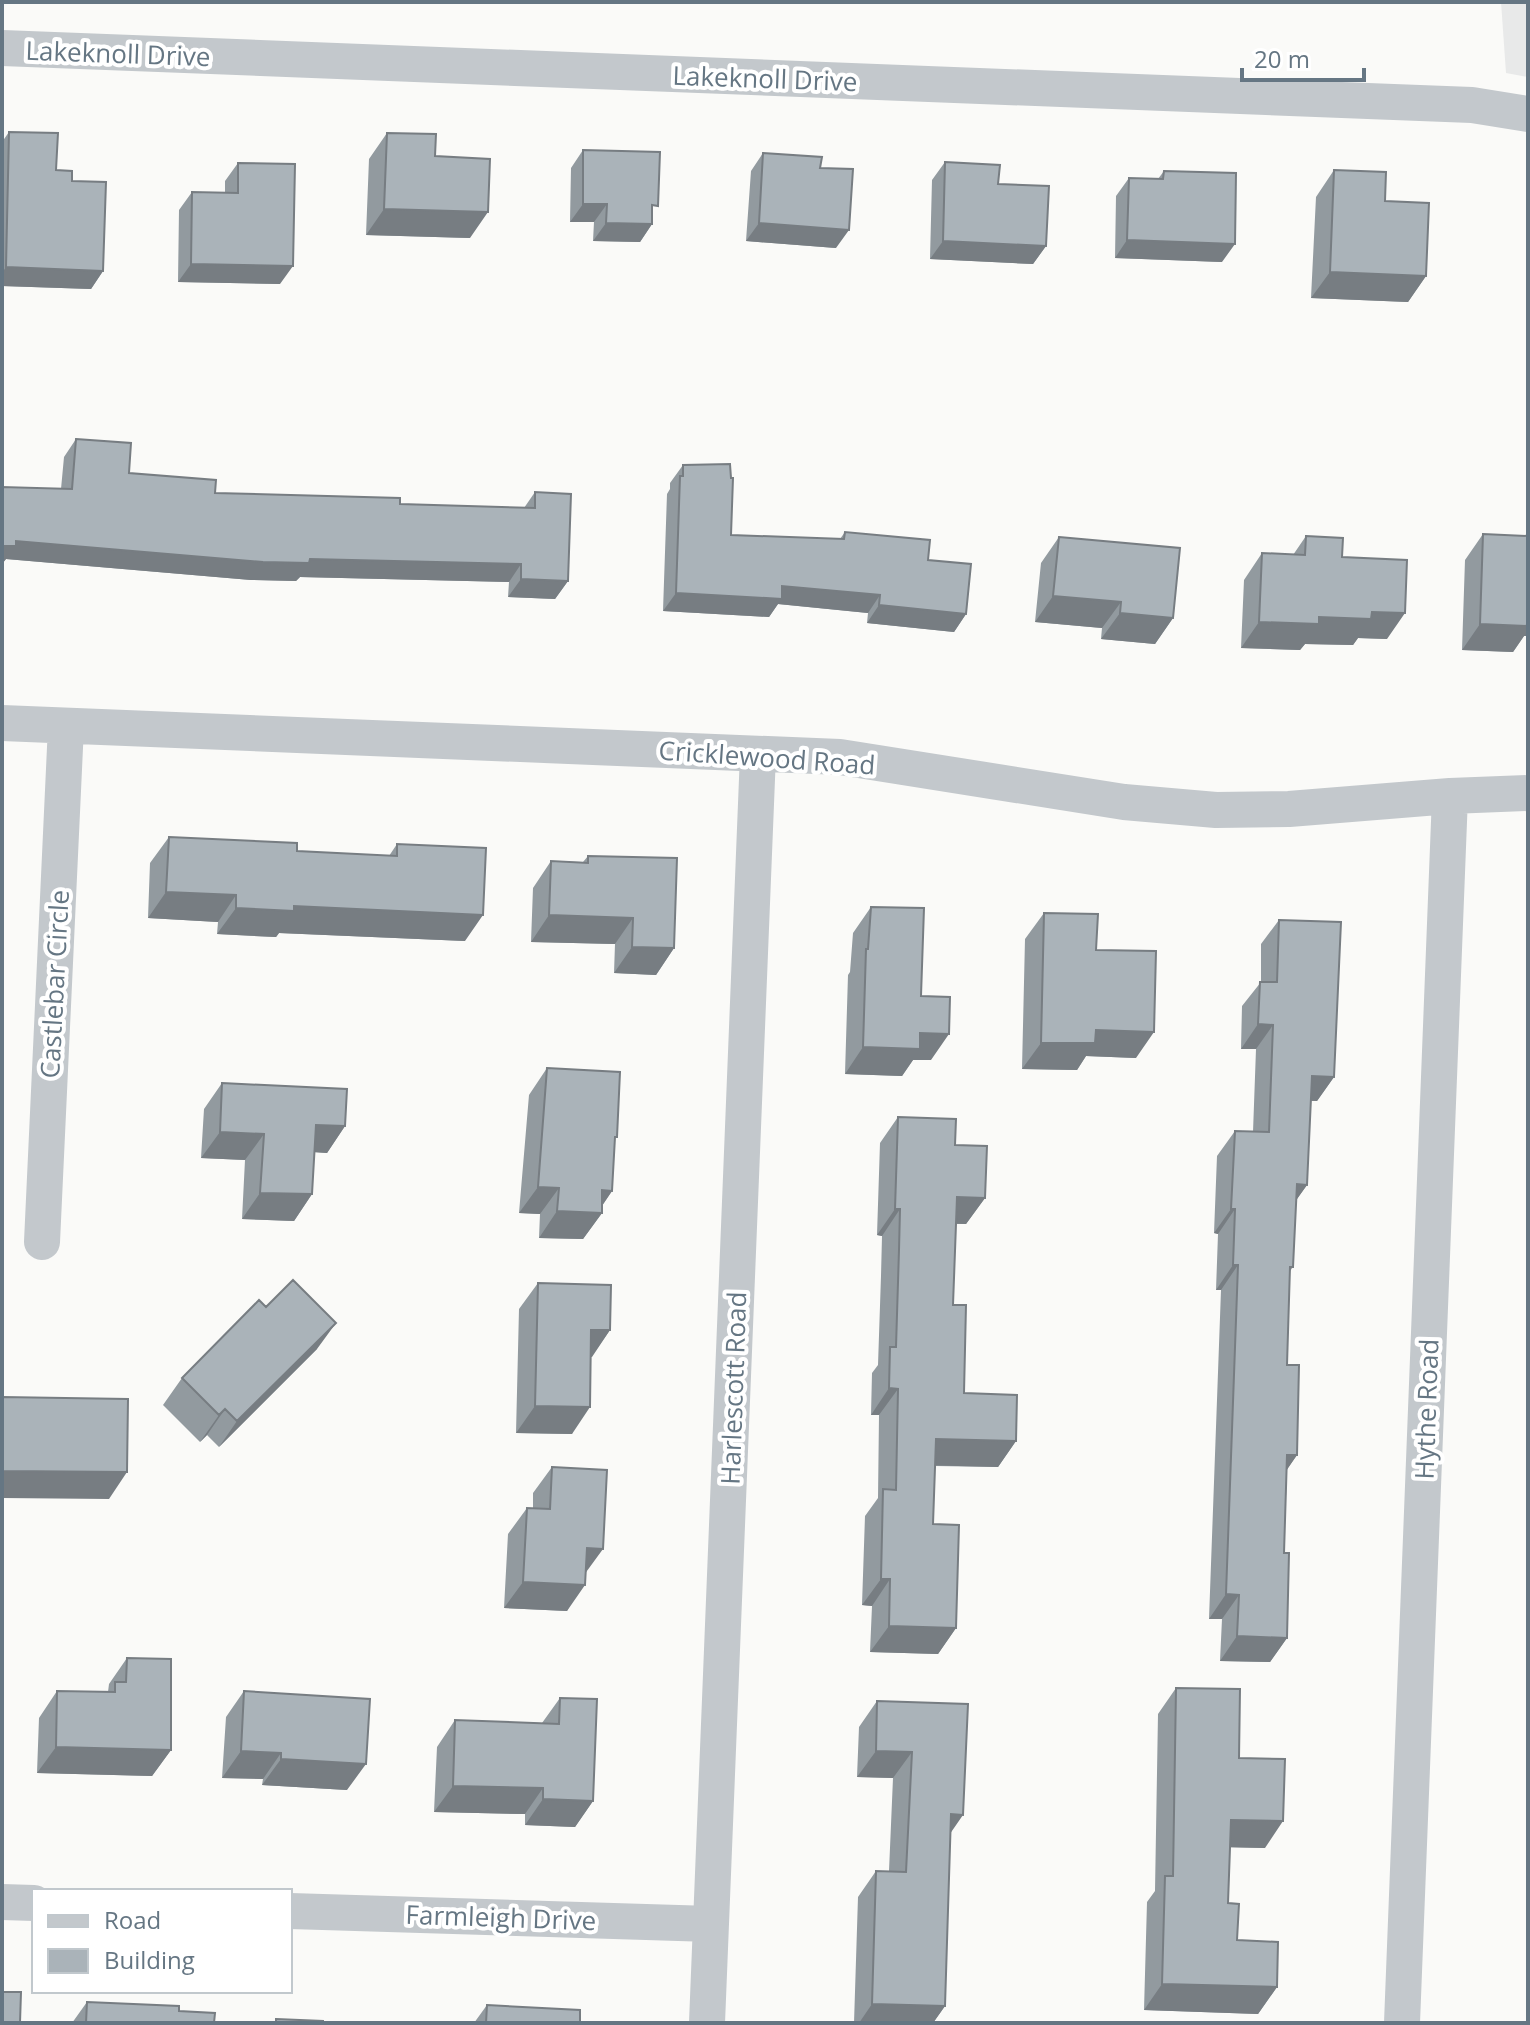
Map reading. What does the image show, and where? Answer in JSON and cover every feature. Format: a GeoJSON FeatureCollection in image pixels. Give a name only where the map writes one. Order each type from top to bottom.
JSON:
{"type":"FeatureCollection","features":[{"type":"Feature","properties":{"kind":"street","name":"Lakeknoll Drive"},"geometry":{"type":"LineString","coordinates":[[2,48],[1472,105],[1528,114]]}},
{"type":"Feature","properties":{"kind":"street","name":"Cricklewood Road"},"geometry":{"type":"LineString","coordinates":[[2,723],[840,757],[1124,802],[1216,810],[1289,809],[1528,793]]}},
{"type":"Feature","properties":{"kind":"street","name":"Castlebar Circle"},"geometry":{"type":"LineString","coordinates":[[42,1242],[66,726]]}},
{"type":"Feature","properties":{"kind":"street","name":"Harlescott Road"},"geometry":{"type":"LineString","coordinates":[[707,2023],[758,754]]}},
{"type":"Feature","properties":{"kind":"street","name":"Hythe Road"},"geometry":{"type":"LineString","coordinates":[[1402,2023],[1450,796]]}},
{"type":"Feature","properties":{"kind":"street"},"geometry":{"type":"LineString","coordinates":[[2,1902],[32,1903]]}},
{"type":"Feature","properties":{"kind":"street","name":"Farmleigh Drive"},"geometry":{"type":"LineString","coordinates":[[292,1911],[711,1924]]}},
{"type":"Feature","properties":{"kind":"shaded area"},"geometry":{"type":"Polygon","coordinates":[[[1501,2],[1528,2],[1528,77],[1506,73],[1501,2]]]}},
{"type":"Feature","properties":{"kind":"building"},"geometry":{"type":"Polygon","coordinates":[[[9,132],[58,133],[56,170],[72,171],[72,181],[106,182],[103,271],[6,267],[9,132]]]}},
{"type":"Feature","properties":{"kind":"building"},"geometry":{"type":"Polygon","coordinates":[[[387,133],[436,134],[435,156],[490,159],[488,212],[384,209],[387,133]]]}},
{"type":"Feature","properties":{"kind":"building"},"geometry":{"type":"Polygon","coordinates":[[[583,150],[660,152],[658,206],[652,205],[652,224],[606,223],[607,204],[583,204],[583,150]]]}},
{"type":"Feature","properties":{"kind":"building"},"geometry":{"type":"Polygon","coordinates":[[[763,153],[822,157],[820,168],[853,169],[849,230],[759,223],[763,153]]]}},
{"type":"Feature","properties":{"kind":"building"},"geometry":{"type":"Polygon","coordinates":[[[945,162],[1000,165],[998,184],[1049,186],[1046,246],[943,241],[945,162]]]}},
{"type":"Feature","properties":{"kind":"building"},"geometry":{"type":"Polygon","coordinates":[[[238,163],[295,164],[293,266],[191,264],[192,192],[238,193],[238,163]]]}},
{"type":"Feature","properties":{"kind":"building"},"geometry":{"type":"Polygon","coordinates":[[[1334,170],[1386,172],[1385,201],[1429,203],[1426,276],[1330,272],[1334,170]]]}},
{"type":"Feature","properties":{"kind":"building"},"geometry":{"type":"Polygon","coordinates":[[[1164,171],[1236,173],[1235,244],[1127,240],[1129,178],[1163,179],[1164,171]]]}},
{"type":"Feature","properties":{"kind":"building"},"geometry":{"type":"Polygon","coordinates":[[[76,439],[131,443],[129,473],[216,480],[215,493],[400,498],[400,504],[535,508],[535,492],[571,494],[568,581],[521,579],[521,564],[310,559],[309,563],[263,562],[16,541],[16,546],[2,546],[2,487],[72,489],[76,439]]]}},
{"type":"Feature","properties":{"kind":"building"},"geometry":{"type":"Polygon","coordinates":[[[730,464],[733,478],[731,535],[844,539],[845,532],[930,540],[928,560],[971,564],[966,614],[879,605],[880,595],[782,586],[782,599],[676,593],[683,465],[730,464]]]}},
{"type":"Feature","properties":{"kind":"building"},"geometry":{"type":"Polygon","coordinates":[[[1483,534],[1528,536],[1528,626],[1480,624],[1483,534]]]}},
{"type":"Feature","properties":{"kind":"building"},"geometry":{"type":"Polygon","coordinates":[[[1306,536],[1343,538],[1342,557],[1407,560],[1405,613],[1372,612],[1371,619],[1319,617],[1319,624],[1259,622],[1262,553],[1305,555],[1306,536]]]}},
{"type":"Feature","properties":{"kind":"building"},"geometry":{"type":"Polygon","coordinates":[[[1059,537],[1180,548],[1173,618],[1120,613],[1121,602],[1053,596],[1059,537]]]}},
{"type":"Feature","properties":{"kind":"building"},"geometry":{"type":"Polygon","coordinates":[[[169,837],[297,843],[297,851],[397,856],[397,844],[486,848],[483,915],[294,906],[294,911],[236,908],[236,895],[166,892],[169,837]]]}},
{"type":"Feature","properties":{"kind":"building"},"geometry":{"type":"Polygon","coordinates":[[[588,856],[677,858],[674,948],[632,947],[633,918],[549,915],[551,861],[588,863],[588,856]]]}},
{"type":"Feature","properties":{"kind":"building"},"geometry":{"type":"Polygon","coordinates":[[[871,907],[924,908],[921,996],[950,997],[949,1034],[920,1033],[920,1049],[863,1047],[866,949],[871,907]]]}},
{"type":"Feature","properties":{"kind":"building"},"geometry":{"type":"Polygon","coordinates":[[[1044,913],[1098,914],[1096,950],[1156,951],[1154,1032],[1096,1030],[1095,1043],[1041,1043],[1044,913]]]}},
{"type":"Feature","properties":{"kind":"building"},"geometry":{"type":"Polygon","coordinates":[[[1279,920],[1341,922],[1334,1077],[1312,1076],[1307,1185],[1297,1184],[1293,1267],[1290,1267],[1287,1365],[1299,1365],[1297,1455],[1287,1455],[1284,1553],[1289,1553],[1287,1638],[1237,1636],[1239,1595],[1226,1594],[1238,1265],[1233,1265],[1235,1209],[1231,1209],[1235,1131],[1269,1132],[1273,1025],[1258,1024],[1260,982],[1277,982],[1279,920]]]}},
{"type":"Feature","properties":{"kind":"building"},"geometry":{"type":"Polygon","coordinates":[[[547,1068],[620,1072],[612,1191],[602,1190],[602,1213],[557,1211],[559,1188],[538,1187],[547,1068]]]}},
{"type":"Feature","properties":{"kind":"building"},"geometry":{"type":"Polygon","coordinates":[[[222,1083],[347,1089],[345,1126],[316,1125],[312,1194],[260,1193],[264,1134],[220,1132],[222,1083]]]}},
{"type":"Feature","properties":{"kind":"building"},"geometry":{"type":"Polygon","coordinates":[[[898,1117],[956,1119],[955,1145],[987,1146],[985,1198],[957,1197],[953,1305],[966,1305],[964,1393],[1017,1395],[1016,1441],[936,1439],[933,1524],[959,1525],[956,1628],[889,1626],[890,1579],[881,1579],[883,1489],[896,1490],[898,1389],[889,1388],[890,1347],[896,1347],[900,1209],[895,1209],[898,1117]]]}},
{"type":"Feature","properties":{"kind":"building"},"geometry":{"type":"Polygon","coordinates":[[[293,1280],[336,1323],[237,1421],[225,1409],[219,1415],[182,1378],[259,1300],[266,1307],[293,1280]]]}},
{"type":"Feature","properties":{"kind":"building"},"geometry":{"type":"Polygon","coordinates":[[[538,1283],[611,1285],[610,1330],[591,1330],[590,1407],[535,1406],[538,1283]]]}},
{"type":"Feature","properties":{"kind":"building"},"geometry":{"type":"Polygon","coordinates":[[[2,1397],[128,1399],[127,1472],[2,1471],[2,1397]]]}},
{"type":"Feature","properties":{"kind":"building"},"geometry":{"type":"Polygon","coordinates":[[[552,1467],[607,1470],[603,1549],[587,1548],[585,1585],[523,1582],[527,1508],[550,1509],[552,1467]]]}},
{"type":"Feature","properties":{"kind":"building"},"geometry":{"type":"Polygon","coordinates":[[[127,1658],[171,1659],[171,1750],[56,1747],[57,1691],[115,1692],[115,1682],[126,1682],[127,1658]]]}},
{"type":"Feature","properties":{"kind":"building"},"geometry":{"type":"Polygon","coordinates":[[[1176,1688],[1240,1689],[1239,1758],[1285,1759],[1283,1821],[1231,1820],[1228,1903],[1239,1904],[1237,1940],[1278,1942],[1277,1987],[1162,1984],[1165,1876],[1173,1876],[1176,1688]]]}},
{"type":"Feature","properties":{"kind":"building"},"geometry":{"type":"Polygon","coordinates":[[[244,1691],[370,1699],[366,1764],[281,1759],[281,1753],[241,1751],[244,1691]]]}},
{"type":"Feature","properties":{"kind":"building"},"geometry":{"type":"Polygon","coordinates":[[[560,1698],[597,1699],[593,1801],[543,1799],[543,1788],[453,1786],[455,1720],[559,1724],[560,1698]]]}},
{"type":"Feature","properties":{"kind":"building"},"geometry":{"type":"Polygon","coordinates":[[[877,1701],[968,1704],[963,1815],[951,1814],[945,2006],[872,2004],[876,1871],[906,1872],[912,1752],[876,1751],[877,1701]]]}},
{"type":"Feature","properties":{"kind":"building"},"geometry":{"type":"Polygon","coordinates":[[[2,1992],[21,1992],[20,2023],[2,2023],[2,1992]]]}},
{"type":"Feature","properties":{"kind":"building"},"geometry":{"type":"Polygon","coordinates":[[[87,2002],[179,2006],[179,2011],[215,2013],[214,2023],[86,2023],[87,2002]]]}},
{"type":"Feature","properties":{"kind":"building"},"geometry":{"type":"Polygon","coordinates":[[[487,2005],[580,2010],[580,2023],[486,2023],[487,2005]]]}},
{"type":"Feature","properties":{"kind":"building"},"geometry":{"type":"Polygon","coordinates":[[[276,2019],[323,2021],[323,2023],[276,2023],[276,2019]]]}}]}
